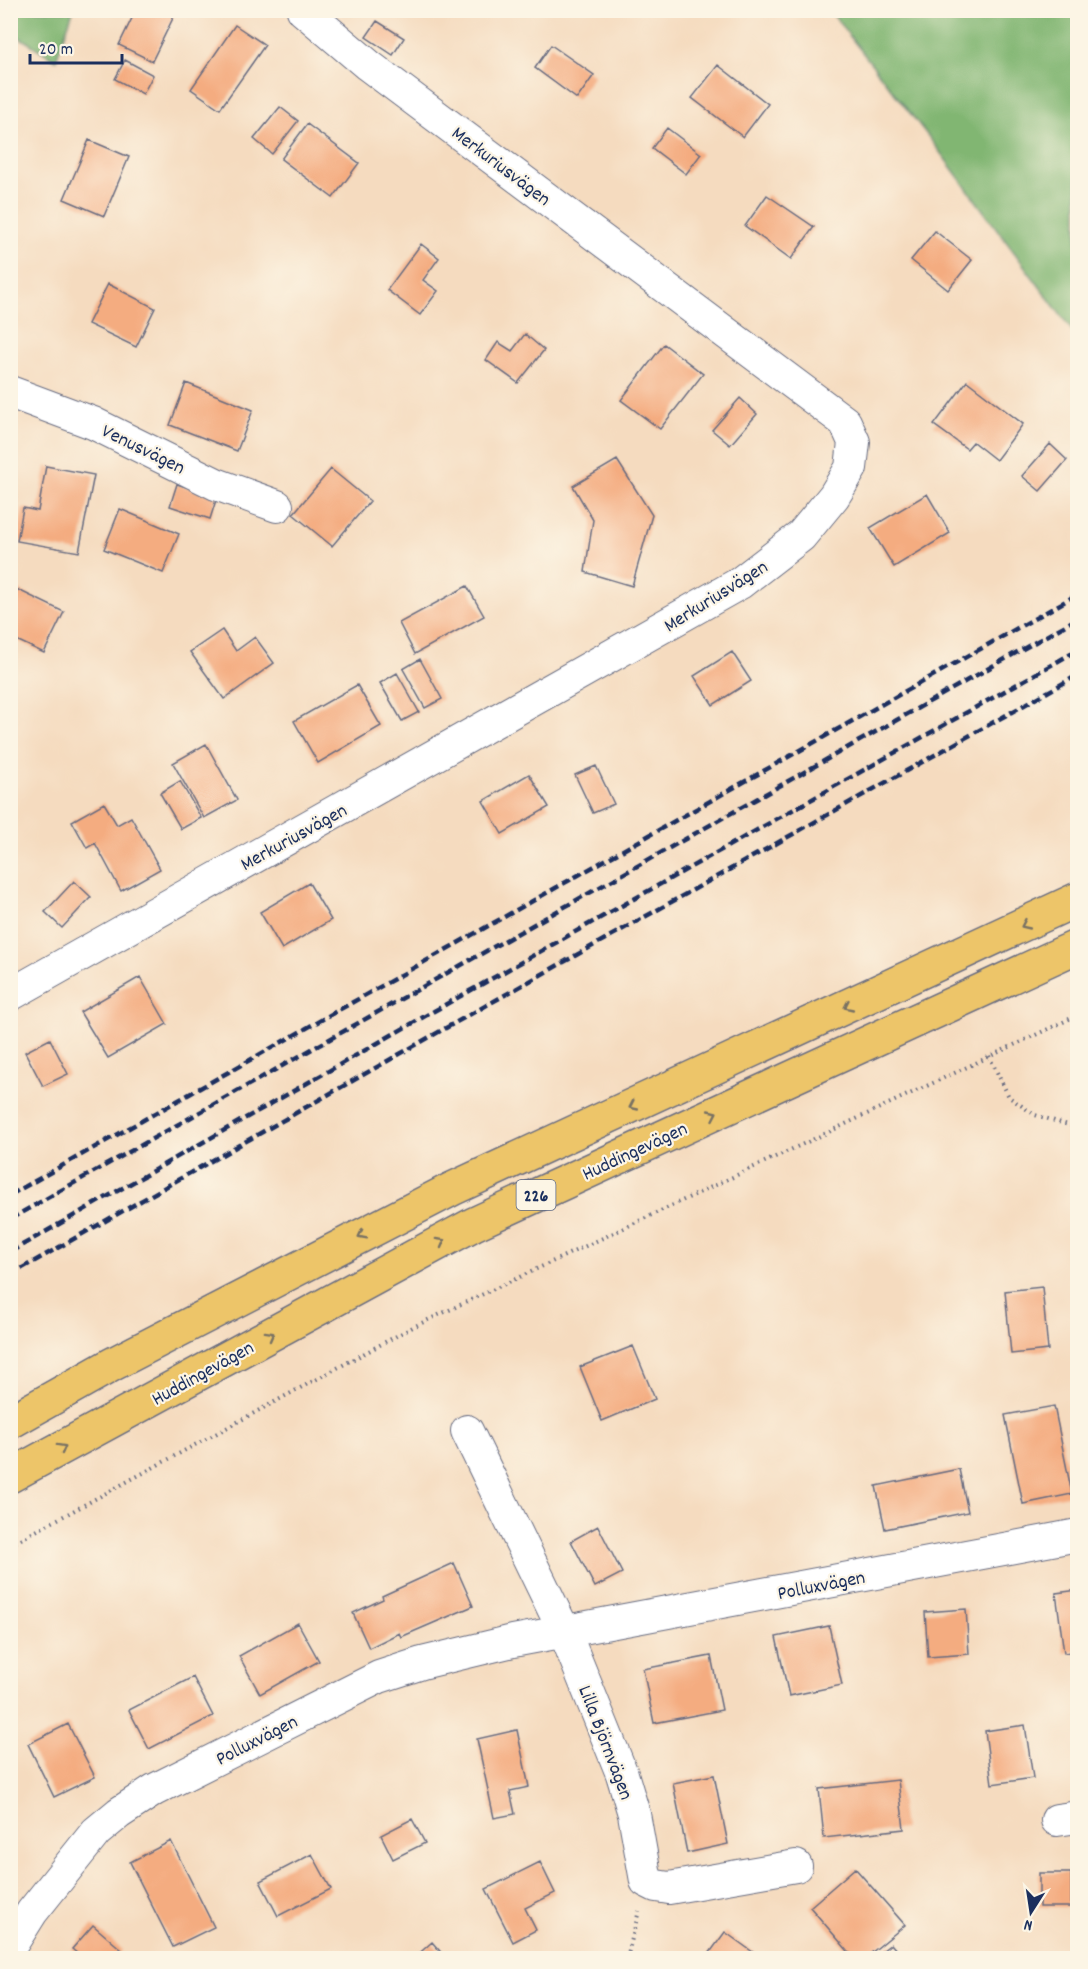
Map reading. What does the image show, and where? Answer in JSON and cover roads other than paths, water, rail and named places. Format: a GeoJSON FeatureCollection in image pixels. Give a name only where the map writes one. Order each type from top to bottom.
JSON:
{"type":"FeatureCollection","features":[{"type":"Feature","properties":{"kind":"main road","name":"Huddingevägen"},"geometry":{"type":"LineString","coordinates":[[10,1422],[123,1358],[452,1189],[1077,899]]}},
{"type":"Feature","properties":{"kind":"main road","name":"Huddingevägen"},"geometry":{"type":"LineString","coordinates":[[10,1476],[474,1224],[1077,946]]}},
{"type":"Feature","properties":{"kind":"street","name":"Merkuriusvägen"},"geometry":{"type":"LineString","coordinates":[[10,995],[741,583],[801,536],[834,496],[851,468],[854,442],[845,422],[368,65],[303,10]]}},
{"type":"Feature","properties":{"kind":"street","name":"Venusvägen"},"geometry":{"type":"LineString","coordinates":[[10,392],[93,423],[216,484],[277,506]]}},
{"type":"Feature","properties":{"kind":"street"},"geometry":{"type":"LineString","coordinates":[[467,1431],[565,1633]]}},
{"type":"Feature","properties":{"kind":"street","name":"Polluxvägen"},"geometry":{"type":"LineString","coordinates":[[10,1947],[32,1912],[96,1832],[119,1813],[154,1790],[379,1677],[434,1660],[513,1641],[1077,1535]]}},
{"type":"Feature","properties":{"kind":"street","name":"Lilla Björnvägen"},"geometry":{"type":"LineString","coordinates":[[565,1633],[622,1774],[634,1814],[646,1881],[656,1886],[669,1888],[796,1866]]}},
{"type":"Feature","properties":{"kind":"railway"},"geometry":{"type":"LineString","coordinates":[[10,1195],[1078,594]]}},
{"type":"Feature","properties":{"kind":"railway"},"geometry":{"type":"LineString","coordinates":[[10,1219],[1078,618]]}},
{"type":"Feature","properties":{"kind":"railway"},"geometry":{"type":"LineString","coordinates":[[10,1252],[1078,650]]}},
{"type":"Feature","properties":{"kind":"railway"},"geometry":{"type":"LineString","coordinates":[[10,1275],[444,1029],[1078,675]]}}]}
